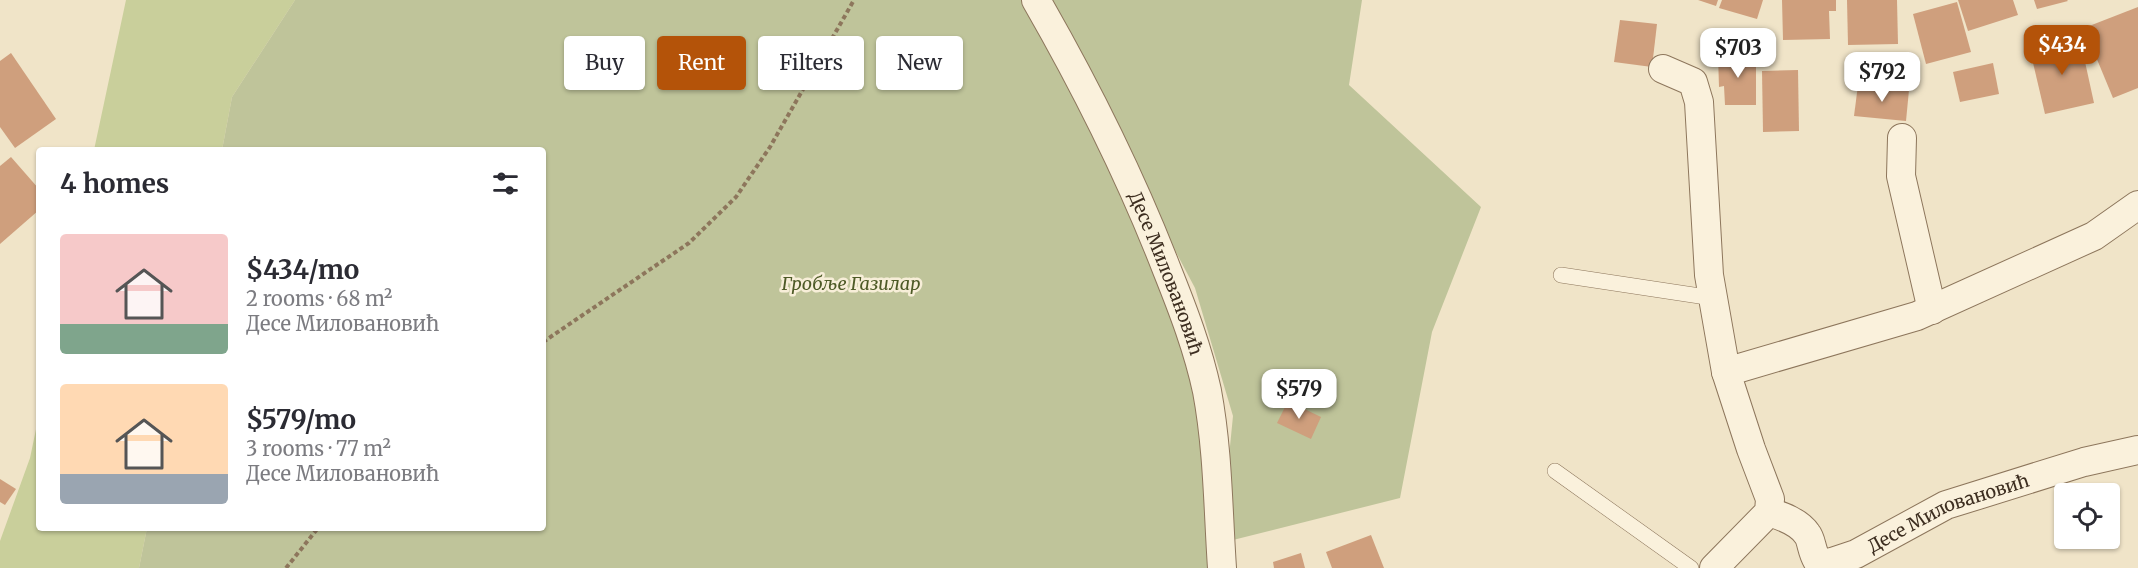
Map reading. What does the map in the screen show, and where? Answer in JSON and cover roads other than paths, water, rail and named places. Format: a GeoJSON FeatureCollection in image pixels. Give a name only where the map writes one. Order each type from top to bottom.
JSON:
{"type":"FeatureCollection","features":[{"type":"Feature","properties":{"kind":"street","name":"Десе Миловановић"},"geometry":{"type":"LineString","coordinates":[[1036,0],[1093,104],[1134,190],[1180,303],[1200,361],[1215,439],[1222,568]]}},
{"type":"Feature","properties":{"kind":"street"},"geometry":{"type":"LineString","coordinates":[[1664,69],[1693,82],[1700,102],[1709,275],[1726,372],[1750,449],[1766,484],[1770,499],[1768,512],[1714,568]]}},
{"type":"Feature","properties":{"kind":"street"},"geometry":{"type":"LineString","coordinates":[[1902,138],[1901,176],[1932,310]]}},
{"type":"Feature","properties":{"kind":"street"},"geometry":{"type":"LineString","coordinates":[[1726,372],[1932,310],[2094,236],[2138,205]]}},
{"type":"Feature","properties":{"kind":"street","name":"Десе Миловановић"},"geometry":{"type":"LineString","coordinates":[[1768,512],[1786,517],[1808,534],[1812,552],[1818,561],[1828,566],[1856,554],[1946,505],[2084,462],[2138,450]]}},
{"type":"Feature","properties":{"kind":"lane"},"geometry":{"type":"LineString","coordinates":[[1561,275],[1713,298]]}},
{"type":"Feature","properties":{"kind":"lane"},"geometry":{"type":"LineString","coordinates":[[1556,471],[1691,568]]}},
{"type":"Feature","properties":{"kind":"park label","name":"Гробље Газилар"},"geometry":{"type":"Point","coordinates":[851,283]}}]}
